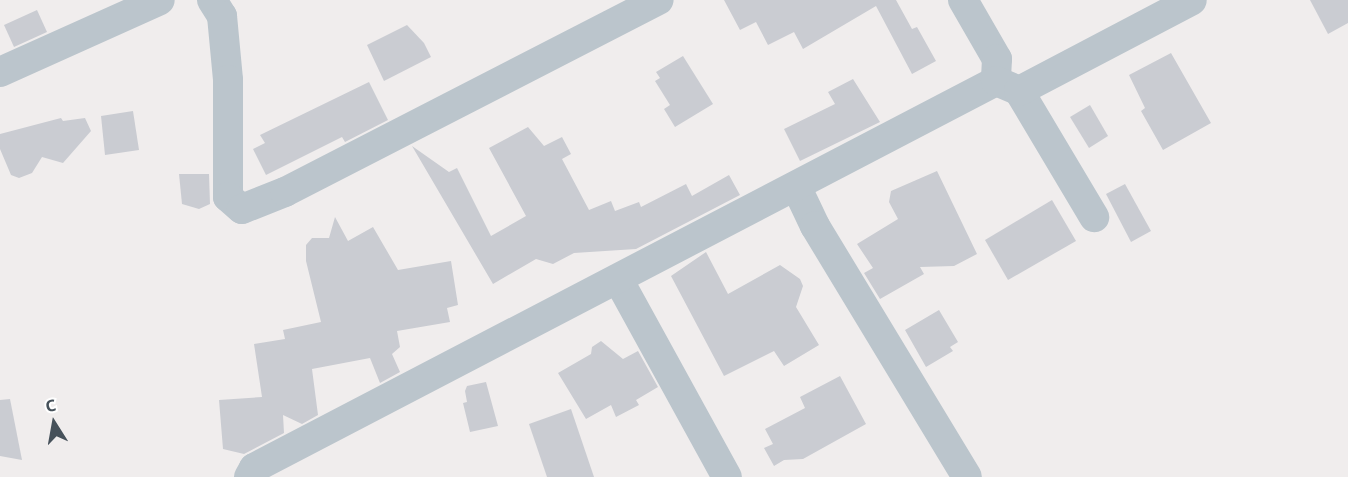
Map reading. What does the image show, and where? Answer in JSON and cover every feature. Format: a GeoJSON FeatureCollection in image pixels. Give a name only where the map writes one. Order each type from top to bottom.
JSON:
{"type":"FeatureCollection","features":[{"type":"Feature","properties":{"kind":"street"},"geometry":{"type":"LineString","coordinates":[[0,72],[160,0]]}},
{"type":"Feature","properties":{"kind":"street"},"geometry":{"type":"LineString","coordinates":[[212,0],[222,16],[228,80],[228,197],[242,209],[285,192],[659,0]]}},
{"type":"Feature","properties":{"kind":"street"},"geometry":{"type":"LineString","coordinates":[[963,0],[997,59],[1007,86],[1094,217]]}},
{"type":"Feature","properties":{"kind":"street"},"geometry":{"type":"LineString","coordinates":[[249,477],[254,468],[796,186],[1192,0]]}},
{"type":"Feature","properties":{"kind":"street"},"geometry":{"type":"LineString","coordinates":[[796,186],[815,226],[967,477]]}},
{"type":"Feature","properties":{"kind":"street"},"geometry":{"type":"LineString","coordinates":[[618,279],[727,477]]}},
{"type":"Feature","properties":{"kind":"building"},"geometry":{"type":"Polygon","coordinates":[[[724,0],[896,0],[912,29],[917,27],[936,61],[912,74],[876,6],[803,49],[794,32],[768,45],[756,22],[740,30],[724,0]]]}},
{"type":"Feature","properties":{"kind":"building"},"geometry":{"type":"Polygon","coordinates":[[[1310,0],[1348,0],[1348,23],[1328,34],[1310,0]]]}},
{"type":"Feature","properties":{"kind":"building"},"geometry":{"type":"Polygon","coordinates":[[[37,10],[47,32],[14,47],[4,25],[37,10]]]}},
{"type":"Feature","properties":{"kind":"building"},"geometry":{"type":"Polygon","coordinates":[[[407,25],[424,43],[431,57],[384,81],[367,45],[407,25]]]}},
{"type":"Feature","properties":{"kind":"building"},"geometry":{"type":"Polygon","coordinates":[[[1171,53],[1211,123],[1163,150],[1141,111],[1145,108],[1129,75],[1171,53]]]}},
{"type":"Feature","properties":{"kind":"building"},"geometry":{"type":"Polygon","coordinates":[[[683,56],[713,104],[675,127],[664,109],[670,105],[655,81],[660,78],[656,72],[683,56]]]}},
{"type":"Feature","properties":{"kind":"building"},"geometry":{"type":"Polygon","coordinates":[[[853,79],[880,122],[800,161],[784,129],[835,104],[828,92],[853,79]]]}},
{"type":"Feature","properties":{"kind":"building"},"geometry":{"type":"Polygon","coordinates":[[[369,82],[388,120],[345,142],[342,137],[266,175],[253,149],[265,143],[260,135],[369,82]]]}},
{"type":"Feature","properties":{"kind":"building"},"geometry":{"type":"Polygon","coordinates":[[[1090,105],[1108,136],[1089,148],[1070,117],[1090,105]]]}},
{"type":"Feature","properties":{"kind":"building"},"geometry":{"type":"Polygon","coordinates":[[[133,111],[139,150],[105,155],[101,116],[133,111]]]}},
{"type":"Feature","properties":{"kind":"building"},"geometry":{"type":"Polygon","coordinates":[[[61,118],[63,121],[85,118],[91,131],[63,163],[42,157],[32,173],[19,178],[11,175],[0,149],[0,134],[61,118]]]}},
{"type":"Feature","properties":{"kind":"building"},"geometry":{"type":"Polygon","coordinates":[[[528,127],[544,146],[562,137],[571,154],[562,159],[589,210],[611,201],[615,211],[639,202],[641,207],[686,184],[692,196],[729,175],[740,195],[636,249],[574,253],[553,264],[536,259],[493,284],[412,146],[449,172],[457,168],[491,236],[526,216],[489,148],[528,127]]]}},
{"type":"Feature","properties":{"kind":"building"},"geometry":{"type":"Polygon","coordinates":[[[937,171],[977,254],[954,266],[920,267],[924,274],[880,299],[864,273],[873,268],[857,244],[898,219],[889,202],[891,191],[937,171]]]}},
{"type":"Feature","properties":{"kind":"building"},"geometry":{"type":"Polygon","coordinates":[[[179,174],[209,174],[210,204],[199,209],[182,204],[179,174]]]}},
{"type":"Feature","properties":{"kind":"building"},"geometry":{"type":"Polygon","coordinates":[[[1125,184],[1151,231],[1131,242],[1106,194],[1125,184]]]}},
{"type":"Feature","properties":{"kind":"building"},"geometry":{"type":"Polygon","coordinates":[[[1052,200],[1076,241],[1008,280],[985,240],[1052,200]]]}},
{"type":"Feature","properties":{"kind":"building"},"geometry":{"type":"Polygon","coordinates":[[[335,217],[348,241],[373,227],[398,270],[451,261],[458,305],[447,308],[450,322],[397,331],[400,347],[392,354],[400,372],[380,383],[370,358],[312,369],[318,415],[302,424],[283,415],[284,433],[244,454],[223,449],[219,400],[262,397],[254,344],[285,339],[283,330],[321,322],[306,261],[306,245],[312,238],[329,238],[335,217]]]}},
{"type":"Feature","properties":{"kind":"building"},"geometry":{"type":"Polygon","coordinates":[[[706,252],[728,294],[780,265],[800,279],[803,286],[796,307],[819,345],[784,366],[774,351],[724,376],[671,276],[706,252]]]}},
{"type":"Feature","properties":{"kind":"building"},"geometry":{"type":"Polygon","coordinates":[[[939,310],[958,342],[950,347],[953,351],[926,367],[905,330],[939,310]]]}},
{"type":"Feature","properties":{"kind":"building"},"geometry":{"type":"Polygon","coordinates":[[[601,341],[623,359],[638,351],[658,387],[636,400],[639,405],[616,417],[611,405],[586,419],[558,373],[591,354],[592,347],[601,341]]]}},
{"type":"Feature","properties":{"kind":"building"},"geometry":{"type":"Polygon","coordinates":[[[840,376],[866,424],[803,459],[784,460],[774,466],[764,448],[773,444],[765,429],[805,408],[800,397],[840,376]]]}},
{"type":"Feature","properties":{"kind":"building"},"geometry":{"type":"Polygon","coordinates":[[[486,382],[498,426],[470,432],[463,403],[467,402],[465,391],[467,386],[486,382]]]}},
{"type":"Feature","properties":{"kind":"building"},"geometry":{"type":"Polygon","coordinates":[[[10,399],[22,460],[0,456],[0,400],[10,399]]]}},
{"type":"Feature","properties":{"kind":"building"},"geometry":{"type":"Polygon","coordinates":[[[571,409],[594,477],[547,477],[529,424],[571,409]]]}}]}
